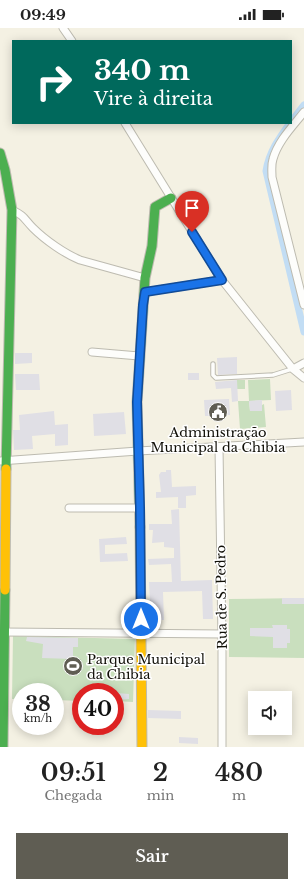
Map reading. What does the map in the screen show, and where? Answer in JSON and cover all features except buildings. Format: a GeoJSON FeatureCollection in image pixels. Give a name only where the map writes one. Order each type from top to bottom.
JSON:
{"type":"FeatureCollection","features":[{"type":"Feature","properties":{"kind":"street"},"geometry":{"type":"LineString","coordinates":[[63,28],[71,40]]}},
{"type":"Feature","properties":{"kind":"street"},"geometry":{"type":"LineString","coordinates":[[304,112],[283,138],[275,152],[272,177],[304,305]]}},
{"type":"Feature","properties":{"kind":"street"},"geometry":{"type":"LineString","coordinates":[[126,124],[222,280],[293,369],[304,378]]}},
{"type":"Feature","properties":{"kind":"street"},"geometry":{"type":"LineString","coordinates":[[0,153],[5,170],[12,210],[3,461],[3,747]]}},
{"type":"Feature","properties":{"kind":"street"},"geometry":{"type":"LineString","coordinates":[[142,747],[140,508],[137,415],[139,356],[145,278],[152,246],[155,207],[171,198]]}},
{"type":"Feature","properties":{"kind":"street"},"geometry":{"type":"LineString","coordinates":[[12,210],[22,214],[33,228],[71,257],[145,278]]}},
{"type":"Feature","properties":{"kind":"street"},"geometry":{"type":"LineString","coordinates":[[145,292],[222,280]]}},
{"type":"Feature","properties":{"kind":"street"},"geometry":{"type":"LineString","coordinates":[[92,352],[139,356]]}},
{"type":"Feature","properties":{"kind":"street"},"geometry":{"type":"LineString","coordinates":[[293,369],[304,363]]}},
{"type":"Feature","properties":{"kind":"street"},"geometry":{"type":"LineString","coordinates":[[3,461],[138,451],[304,442]]}},
{"type":"Feature","properties":{"kind":"street","name":"Rua de S. Pedro"},"geometry":{"type":"LineString","coordinates":[[219,447],[222,747]]}},
{"type":"Feature","properties":{"kind":"street"},"geometry":{"type":"LineString","coordinates":[[69,508],[140,508]]}},
{"type":"Feature","properties":{"kind":"street"},"geometry":{"type":"LineString","coordinates":[[4,632],[141,635],[222,634]]}},
{"type":"Feature","properties":{"kind":"lane"},"geometry":{"type":"LineString","coordinates":[[213,364],[213,375],[216,378],[273,375],[293,369]]}},
{"type":"Feature","properties":{"kind":"green space"},"geometry":{"type":"Polygon","coordinates":[[[270,379],[271,400],[249,401],[248,380],[270,379]]]}},
{"type":"Feature","properties":{"kind":"green space"},"geometry":{"type":"Polygon","coordinates":[[[237,380],[245,380],[245,389],[237,389],[237,380]]]}},
{"type":"Feature","properties":{"kind":"green space"},"geometry":{"type":"Polygon","coordinates":[[[238,401],[249,401],[250,411],[262,411],[262,405],[264,404],[266,427],[240,429],[238,401]]]}},
{"type":"Feature","properties":{"kind":"green space"},"geometry":{"type":"Polygon","coordinates":[[[304,598],[304,658],[229,657],[229,599],[304,598]]]}},
{"type":"Feature","properties":{"kind":"green space","name":"Parque Municipal da Chibia"},"geometry":{"type":"Polygon","coordinates":[[[13,636],[135,639],[133,702],[124,702],[124,683],[72,683],[72,701],[64,700],[64,683],[12,683],[13,636]]]}},
{"type":"Feature","properties":{"kind":"waterway"},"geometry":{"type":"LineString","coordinates":[[292,121],[304,105]]}},
{"type":"Feature","properties":{"kind":"waterway"},"geometry":{"type":"LineString","coordinates":[[289,124],[272,151],[266,171],[304,332]]}},
{"type":"Feature","properties":{"kind":"traffic: fast"},"geometry":{"type":"LineString","coordinates":[[0,153],[5,170],[12,210],[6,469]]}},
{"type":"Feature","properties":{"kind":"traffic: fast"},"geometry":{"type":"LineString","coordinates":[[140,527],[137,402],[145,278],[152,246],[155,207],[171,198]]}},
{"type":"Feature","properties":{"kind":"traffic: fast"},"geometry":{"type":"LineString","coordinates":[[3,747],[5,590]]}},
{"type":"Feature","properties":{"kind":"traffic: slow"},"geometry":{"type":"LineString","coordinates":[[5,590],[6,469]]}},
{"type":"Feature","properties":{"kind":"traffic: slow"},"geometry":{"type":"LineString","coordinates":[[140,527],[142,747]]}},
{"type":"Feature","properties":{"kind":"place","name":"Administração Municipal da Chibia"},"geometry":{"type":"Point","coordinates":[218,412]}},
{"type":"Feature","properties":{"kind":"place","name":"Parque Municipal da Chibia"},"geometry":{"type":"Point","coordinates":[73,666]}},
{"type":"Feature","properties":{"kind":"route"},"geometry":{"type":"LineString","coordinates":[[141,619],[137,402],[143,305],[145,292],[222,280],[192,232]]}}]}
